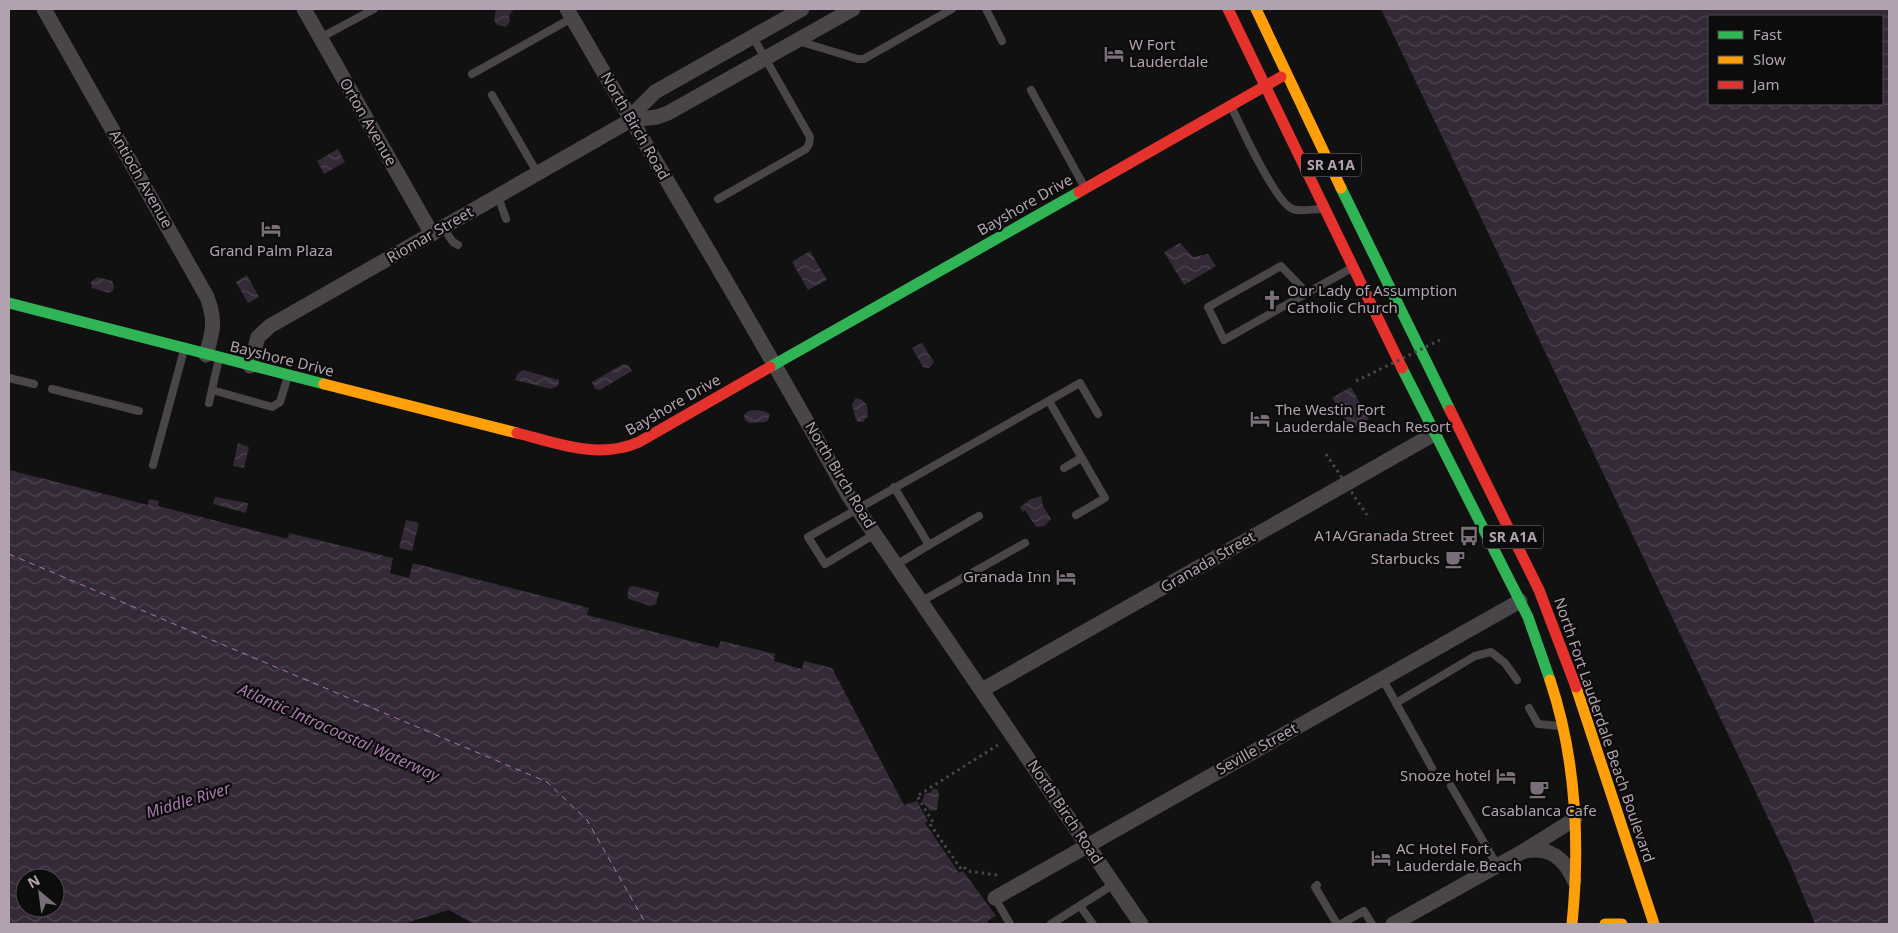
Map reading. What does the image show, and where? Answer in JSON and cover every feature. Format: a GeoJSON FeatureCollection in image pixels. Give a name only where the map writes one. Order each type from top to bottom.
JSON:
{"type":"FeatureCollection","features":[{"type":"Feature","properties":{"kind":"main road","name":"North Fort Lauderdale Beach Boulevard"},"geometry":{"type":"LineString","coordinates":[[1228,9],[1325,209],[1363,262],[1539,590],[1572,674],[1654,924]]}},
{"type":"Feature","properties":{"kind":"main road","name":"North Fort Lauderdale Beach Boulevard"},"geometry":{"type":"LineString","coordinates":[[1256,9],[1288,74],[1434,434],[1528,617],[1554,693],[1562,726],[1570,768],[1575,819]]}},
{"type":"Feature","properties":{"kind":"main road","name":"Bayshore Drive"},"geometry":{"type":"LineString","coordinates":[[9,303],[570,447],[601,452],[627,448],[1230,104],[1288,74]]}},
{"type":"Feature","properties":{"kind":"main road","name":"SR A1A"},"geometry":{"type":"LineString","coordinates":[[1572,924],[1576,884],[1575,819]]}},
{"type":"Feature","properties":{"kind":"main road"},"geometry":{"type":"LineString","coordinates":[[1604,924],[1622,924]]}},
{"type":"Feature","properties":{"kind":"street","name":"Antioch Avenue"},"geometry":{"type":"LineString","coordinates":[[44,9],[205,292],[214,319],[212,356]]}},
{"type":"Feature","properties":{"kind":"street","name":"Orton Avenue"},"geometry":{"type":"LineString","coordinates":[[304,9],[438,231]]}},
{"type":"Feature","properties":{"kind":"street","name":"Riomar Street"},"geometry":{"type":"LineString","coordinates":[[631,120],[638,109],[656,92],[802,9]]}},
{"type":"Feature","properties":{"kind":"street","name":"Riomar Street"},"geometry":{"type":"LineString","coordinates":[[250,366],[258,337],[270,326],[631,120],[656,117],[668,113],[853,9]]}},
{"type":"Feature","properties":{"kind":"street","name":"North Birch Road"},"geometry":{"type":"LineString","coordinates":[[570,14],[857,508],[1141,924]]}},
{"type":"Feature","properties":{"kind":"street","name":"Granada Street"},"geometry":{"type":"LineString","coordinates":[[982,690],[1434,434]]}},
{"type":"Feature","properties":{"kind":"street","name":"Seville Street"},"geometry":{"type":"LineString","coordinates":[[995,898],[1520,600]]}},
{"type":"Feature","properties":{"kind":"street"},"geometry":{"type":"LineString","coordinates":[[1393,924],[1522,852],[1575,819]]}},
{"type":"Feature","properties":{"kind":"street"},"geometry":{"type":"LineString","coordinates":[[1522,852],[1543,850],[1553,854],[1567,867],[1576,884]]}},
{"type":"Feature","properties":{"kind":"lane"},"geometry":{"type":"LineString","coordinates":[[320,38],[374,9]]}},
{"type":"Feature","properties":{"kind":"lane"},"geometry":{"type":"LineString","coordinates":[[797,40],[858,59],[864,59],[952,9]]}},
{"type":"Feature","properties":{"kind":"lane"},"geometry":{"type":"LineString","coordinates":[[986,9],[1002,41]]}},
{"type":"Feature","properties":{"kind":"lane"},"geometry":{"type":"LineString","coordinates":[[472,74],[570,14]]}},
{"type":"Feature","properties":{"kind":"lane"},"geometry":{"type":"LineString","coordinates":[[718,199],[806,149],[809,144],[810,138],[753,37]]}},
{"type":"Feature","properties":{"kind":"lane"},"geometry":{"type":"LineString","coordinates":[[1031,90],[1085,188]]}},
{"type":"Feature","properties":{"kind":"lane"},"geometry":{"type":"LineString","coordinates":[[492,96],[538,174]]}},
{"type":"Feature","properties":{"kind":"lane"},"geometry":{"type":"LineString","coordinates":[[1230,104],[1264,170],[1286,205],[1294,210],[1325,209]]}},
{"type":"Feature","properties":{"kind":"lane"},"geometry":{"type":"LineString","coordinates":[[498,196],[506,219]]}},
{"type":"Feature","properties":{"kind":"lane"},"geometry":{"type":"LineString","coordinates":[[438,231],[458,245]]}},
{"type":"Feature","properties":{"kind":"lane"},"geometry":{"type":"LineString","coordinates":[[1307,293],[1281,266],[1208,307],[1224,340],[1363,262]]}},
{"type":"Feature","properties":{"kind":"lane"},"geometry":{"type":"LineString","coordinates":[[153,465],[184,348]]}},
{"type":"Feature","properties":{"kind":"lane"},"geometry":{"type":"LineString","coordinates":[[209,403],[212,390],[212,356]]}},
{"type":"Feature","properties":{"kind":"lane"},"geometry":{"type":"LineString","coordinates":[[212,390],[272,407],[280,402],[288,376]]}},
{"type":"Feature","properties":{"kind":"lane"},"geometry":{"type":"LineString","coordinates":[[9,378],[34,384]]}},
{"type":"Feature","properties":{"kind":"lane"},"geometry":{"type":"LineString","coordinates":[[875,534],[825,564],[808,537],[1080,383],[1098,414]]}},
{"type":"Feature","properties":{"kind":"lane"},"geometry":{"type":"LineString","coordinates":[[52,389],[138,411]]}},
{"type":"Feature","properties":{"kind":"lane"},"geometry":{"type":"LineString","coordinates":[[1048,401],[1105,498],[1076,514]]}},
{"type":"Feature","properties":{"kind":"lane"},"geometry":{"type":"LineString","coordinates":[[1064,468],[1082,458]]}},
{"type":"Feature","properties":{"kind":"lane"},"geometry":{"type":"LineString","coordinates":[[894,487],[929,545]]}},
{"type":"Feature","properties":{"kind":"lane"},"geometry":{"type":"LineString","coordinates":[[896,565],[979,516]]}},
{"type":"Feature","properties":{"kind":"lane"},"geometry":{"type":"LineString","coordinates":[[922,601],[1025,543]]}},
{"type":"Feature","properties":{"kind":"lane"},"geometry":{"type":"LineString","coordinates":[[1396,703],[1476,656],[1490,652],[1505,663],[1517,680]]}},
{"type":"Feature","properties":{"kind":"lane"},"geometry":{"type":"LineString","coordinates":[[1382,678],[1432,768]]}},
{"type":"Feature","properties":{"kind":"lane"},"geometry":{"type":"LineString","coordinates":[[1529,708],[1538,724],[1562,726]]}},
{"type":"Feature","properties":{"kind":"lane"},"geometry":{"type":"LineString","coordinates":[[1451,786],[1497,865]]}},
{"type":"Feature","properties":{"kind":"lane"},"geometry":{"type":"LineString","coordinates":[[1052,924],[1114,884]]}},
{"type":"Feature","properties":{"kind":"lane"},"geometry":{"type":"LineString","coordinates":[[1317,885],[1315,887],[1337,924]]}},
{"type":"Feature","properties":{"kind":"lane"},"geometry":{"type":"LineString","coordinates":[[995,898],[1010,924]]}},
{"type":"Feature","properties":{"kind":"lane"},"geometry":{"type":"LineString","coordinates":[[1359,903],[1372,924]]}},
{"type":"Feature","properties":{"kind":"lane"},"geometry":{"type":"LineString","coordinates":[[1080,906],[1092,924]]}},
{"type":"Feature","properties":{"kind":"lane"},"geometry":{"type":"LineString","coordinates":[[1341,924],[1364,911]]}},
{"type":"Feature","properties":{"kind":"path"},"geometry":{"type":"LineString","coordinates":[[1356,381],[1440,340]]}},
{"type":"Feature","properties":{"kind":"path"},"geometry":{"type":"LineString","coordinates":[[1326,454],[1367,515]]}},
{"type":"Feature","properties":{"kind":"path"},"geometry":{"type":"LineString","coordinates":[[997,875],[961,869],[930,824],[933,822],[918,796],[998,745]]}},
{"type":"Feature","properties":{"kind":"water"},"geometry":{"type":"Polygon","coordinates":[[[496,9],[514,9],[509,16],[510,22],[506,27],[497,25],[494,20],[496,9]]]}},
{"type":"Feature","properties":{"kind":"water"},"geometry":{"type":"Polygon","coordinates":[[[1381,9],[1889,9],[1889,924],[1815,924],[1791,866],[1381,9]]]}},
{"type":"Feature","properties":{"kind":"water"},"geometry":{"type":"Polygon","coordinates":[[[338,149],[345,162],[324,174],[317,161],[338,149]]]}},
{"type":"Feature","properties":{"kind":"water"},"geometry":{"type":"Polygon","coordinates":[[[1180,243],[1193,257],[1208,254],[1216,266],[1184,285],[1164,252],[1180,243]]]}},
{"type":"Feature","properties":{"kind":"water"},"geometry":{"type":"Polygon","coordinates":[[[810,251],[827,280],[808,290],[792,262],[810,251]]]}},
{"type":"Feature","properties":{"kind":"water"},"geometry":{"type":"Polygon","coordinates":[[[247,275],[259,297],[248,303],[236,282],[247,275]]]}},
{"type":"Feature","properties":{"kind":"water"},"geometry":{"type":"Polygon","coordinates":[[[97,277],[112,281],[113,291],[109,293],[92,288],[91,282],[97,277]]]}},
{"type":"Feature","properties":{"kind":"water"},"geometry":{"type":"Polygon","coordinates":[[[922,343],[934,362],[929,368],[923,367],[912,348],[922,343]]]}},
{"type":"Feature","properties":{"kind":"water"},"geometry":{"type":"Polygon","coordinates":[[[623,364],[628,365],[632,371],[600,390],[595,389],[592,382],[623,364]]]}},
{"type":"Feature","properties":{"kind":"water"},"geometry":{"type":"Polygon","coordinates":[[[523,370],[559,380],[558,386],[551,389],[515,380],[517,374],[523,370]]]}},
{"type":"Feature","properties":{"kind":"water"},"geometry":{"type":"Polygon","coordinates":[[[1351,387],[1369,419],[1351,430],[1332,398],[1351,387]]]}},
{"type":"Feature","properties":{"kind":"water"},"geometry":{"type":"Polygon","coordinates":[[[856,398],[862,400],[867,405],[868,416],[863,422],[858,422],[855,418],[852,404],[856,398]]]}},
{"type":"Feature","properties":{"kind":"water"},"geometry":{"type":"Polygon","coordinates":[[[755,410],[770,414],[768,420],[765,422],[749,423],[745,420],[744,415],[748,411],[755,410]]]}},
{"type":"Feature","properties":{"kind":"water"},"geometry":{"type":"Polygon","coordinates":[[[238,443],[249,447],[244,468],[233,466],[238,443]]]}},
{"type":"Feature","properties":{"kind":"water"},"geometry":{"type":"Polygon","coordinates":[[[9,470],[148,505],[149,499],[159,501],[158,506],[284,538],[288,538],[289,533],[393,558],[390,573],[409,578],[413,563],[582,606],[589,608],[587,615],[718,648],[721,641],[775,654],[774,661],[802,669],[804,661],[832,668],[904,805],[917,801],[928,821],[925,823],[959,873],[963,871],[996,916],[987,921],[989,924],[474,924],[449,910],[402,924],[9,924],[9,470]]]}},
{"type":"Feature","properties":{"kind":"water"},"geometry":{"type":"Polygon","coordinates":[[[1041,496],[1043,506],[1051,519],[1045,526],[1036,527],[1025,510],[1023,512],[1020,507],[1031,499],[1041,496]]]}},
{"type":"Feature","properties":{"kind":"water"},"geometry":{"type":"Polygon","coordinates":[[[215,497],[248,503],[246,513],[213,504],[215,497]]]}},
{"type":"Feature","properties":{"kind":"water"},"geometry":{"type":"Polygon","coordinates":[[[406,520],[419,523],[412,551],[399,548],[406,520]]]}},
{"type":"Feature","properties":{"kind":"water"},"geometry":{"type":"Polygon","coordinates":[[[633,586],[659,592],[656,604],[651,606],[629,599],[627,596],[629,587],[633,586]]]}},
{"type":"Feature","properties":{"kind":"water"},"geometry":{"type":"Polygon","coordinates":[[[933,789],[937,789],[939,794],[937,810],[930,811],[922,801],[925,793],[930,793],[933,789]]]}},
{"type":"Feature","properties":{"kind":"ferry route"},"geometry":{"type":"LineString","coordinates":[[9,554],[547,782],[587,820],[646,924]]}},
{"type":"Feature","properties":{"kind":"traffic: fast"},"geometry":{"type":"LineString","coordinates":[[1341,188],[1450,410]]}},
{"type":"Feature","properties":{"kind":"traffic: fast"},"geometry":{"type":"LineString","coordinates":[[770,367],[1079,192]]}},
{"type":"Feature","properties":{"kind":"traffic: fast"},"geometry":{"type":"LineString","coordinates":[[9,303],[324,384]]}},
{"type":"Feature","properties":{"kind":"traffic: fast"},"geometry":{"type":"LineString","coordinates":[[1402,368],[1528,617],[1550,680]]}},
{"type":"Feature","properties":{"kind":"traffic: slow"},"geometry":{"type":"LineString","coordinates":[[1256,9],[1341,188]]}},
{"type":"Feature","properties":{"kind":"traffic: slow"},"geometry":{"type":"LineString","coordinates":[[324,384],[517,433]]}},
{"type":"Feature","properties":{"kind":"traffic: slow"},"geometry":{"type":"LineString","coordinates":[[1550,680],[1566,740],[1574,801],[1576,863],[1572,924]]}},
{"type":"Feature","properties":{"kind":"traffic: slow"},"geometry":{"type":"LineString","coordinates":[[1576,687],[1654,924]]}},
{"type":"Feature","properties":{"kind":"traffic: slow"},"geometry":{"type":"LineString","coordinates":[[1605,924],[1622,924]]}},
{"type":"Feature","properties":{"kind":"traffic: jam"},"geometry":{"type":"LineString","coordinates":[[1228,9],[1402,368]]}},
{"type":"Feature","properties":{"kind":"traffic: jam"},"geometry":{"type":"LineString","coordinates":[[1079,192],[1281,77]]}},
{"type":"Feature","properties":{"kind":"traffic: jam"},"geometry":{"type":"LineString","coordinates":[[517,433],[563,445],[593,450],[609,450],[624,447],[639,442],[770,367]]}},
{"type":"Feature","properties":{"kind":"traffic: jam"},"geometry":{"type":"LineString","coordinates":[[1450,410],[1539,590],[1576,687]]}},
{"type":"Feature","properties":{"kind":"place","name":"W Fort Lauderdale"},"geometry":{"type":"Point","coordinates":[1114,54]}},
{"type":"Feature","properties":{"kind":"place","name":"Grand Palm Plaza"},"geometry":{"type":"Point","coordinates":[271,229]}},
{"type":"Feature","properties":{"kind":"place","name":"Our Lady of Assumption Catholic Church"},"geometry":{"type":"Point","coordinates":[1272,300]}},
{"type":"Feature","properties":{"kind":"place","name":"The Westin Fort Lauderdale Beach Resort"},"geometry":{"type":"Point","coordinates":[1260,419]}},
{"type":"Feature","properties":{"kind":"place","name":"A1A/Granada Street"},"geometry":{"type":"Point","coordinates":[1469,536]}},
{"type":"Feature","properties":{"kind":"place","name":"Starbucks"},"geometry":{"type":"Point","coordinates":[1455,559]}},
{"type":"Feature","properties":{"kind":"place","name":"Granada Inn"},"geometry":{"type":"Point","coordinates":[1066,577]}},
{"type":"Feature","properties":{"kind":"place","name":"Snooze hotel"},"geometry":{"type":"Point","coordinates":[1506,776]}},
{"type":"Feature","properties":{"kind":"place","name":"Casablanca Cafe"},"geometry":{"type":"Point","coordinates":[1539,789]}},
{"type":"Feature","properties":{"kind":"place","name":"AC Hotel Fort Lauderdale Beach"},"geometry":{"type":"Point","coordinates":[1381,858]}},
{"type":"Feature","properties":{"kind":"water label","name":"Atlantic Intracoastal Waterway"},"geometry":{"type":"Point","coordinates":[339,732]}},
{"type":"Feature","properties":{"kind":"water label","name":"Middle River"},"geometry":{"type":"Point","coordinates":[188,800]}}]}
